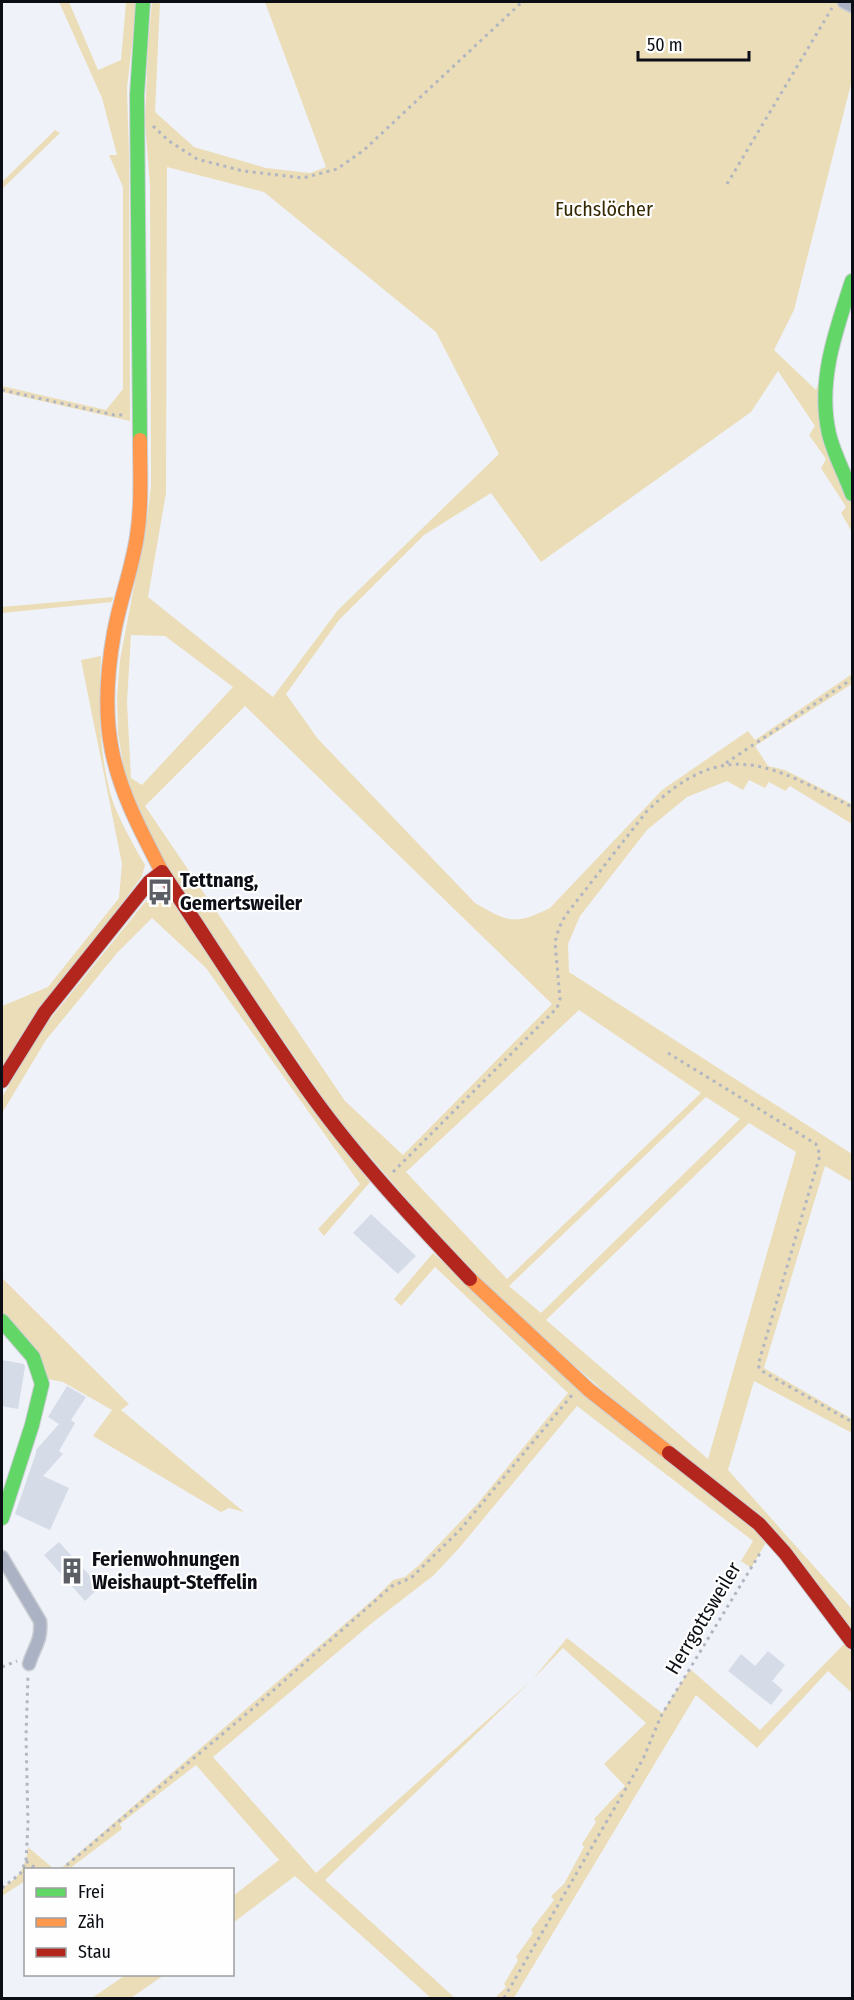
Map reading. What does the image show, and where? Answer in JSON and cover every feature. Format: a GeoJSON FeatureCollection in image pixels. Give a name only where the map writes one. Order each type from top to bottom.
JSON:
{"type":"FeatureCollection","features":[{"type":"Feature","properties":{"kind":"street"},"geometry":{"type":"LineString","coordinates":[[143,2],[137,110],[140,503],[137,536],[114,633],[107,691],[112,751],[126,802],[162,872],[313,1097],[382,1183],[475,1284],[582,1383],[624,1419],[747,1513],[770,1535],[852,1642]]}},
{"type":"Feature","properties":{"kind":"street"},"geometry":{"type":"LineString","coordinates":[[844,2],[852,6]]}},
{"type":"Feature","properties":{"kind":"street"},"geometry":{"type":"LineString","coordinates":[[852,281],[835,335],[824,394],[829,435],[852,494]]}},
{"type":"Feature","properties":{"kind":"street"},"geometry":{"type":"LineString","coordinates":[[2,1081],[45,1012],[149,882],[162,872]]}},
{"type":"Feature","properties":{"kind":"street"},"geometry":{"type":"LineString","coordinates":[[2,1321],[33,1357],[42,1384],[32,1425],[2,1518]]}},
{"type":"Feature","properties":{"kind":"street"},"geometry":{"type":"LineString","coordinates":[[2,1557],[40,1621],[39,1643],[29,1664]]}},
{"type":"Feature","properties":{"kind":"path"},"geometry":{"type":"LineString","coordinates":[[137,110],[169,141],[197,159],[243,171],[303,178],[338,169],[364,150],[522,2]]}},
{"type":"Feature","properties":{"kind":"path"},"geometry":{"type":"LineString","coordinates":[[727,184],[837,2]]}},
{"type":"Feature","properties":{"kind":"path"},"geometry":{"type":"LineString","coordinates":[[2,390],[114,415],[140,415]]}},
{"type":"Feature","properties":{"kind":"path"},"geometry":{"type":"LineString","coordinates":[[723,765],[852,679]]}},
{"type":"Feature","properties":{"kind":"path"},"geometry":{"type":"LineString","coordinates":[[382,1183],[557,1008],[560,999],[555,942],[559,927],[565,916],[647,811],[661,798],[698,773],[732,763],[751,764],[769,769],[807,784],[852,807]]}},
{"type":"Feature","properties":{"kind":"path"},"geometry":{"type":"LineString","coordinates":[[668,1053],[816,1144],[820,1155],[758,1365],[760,1370],[852,1422]]}},
{"type":"Feature","properties":{"kind":"path"},"geometry":{"type":"LineString","coordinates":[[62,1868],[251,1710],[392,1586],[411,1578],[460,1530],[582,1383]]}},
{"type":"Feature","properties":{"kind":"path","name":"Herrgottsweiler"},"geometry":{"type":"LineString","coordinates":[[504,1998],[643,1759],[661,1716],[770,1535]]}},
{"type":"Feature","properties":{"kind":"path"},"geometry":{"type":"LineString","coordinates":[[2,1888],[20,1874],[26,1861],[28,1824],[26,1736],[29,1664]]}},
{"type":"Feature","properties":{"kind":"path"},"geometry":{"type":"LineString","coordinates":[[26,1861],[36,1868]]}},
{"type":"Feature","properties":{"kind":"green space"},"geometry":{"type":"Polygon","coordinates":[[[59,2],[69,2],[98,70],[121,60],[126,2],[137,2],[127,88],[130,421],[2,392],[2,386],[106,410],[123,389],[123,187],[109,155],[117,155],[102,98],[59,2]]]}},
{"type":"Feature","properties":{"kind":"green space","name":"Fuchslöcher"},"geometry":{"type":"Polygon","coordinates":[[[152,2],[160,2],[155,112],[194,147],[266,168],[310,173],[326,167],[265,2],[836,2],[852,12],[852,80],[794,310],[774,350],[816,390],[826,359],[821,395],[852,502],[852,532],[841,513],[846,507],[821,468],[826,459],[809,435],[815,426],[778,371],[751,412],[541,562],[491,493],[424,535],[339,620],[286,694],[318,739],[475,903],[504,918],[520,919],[550,908],[662,790],[748,731],[755,740],[852,674],[852,684],[755,746],[768,766],[785,770],[852,804],[852,824],[790,786],[785,791],[769,782],[765,788],[749,780],[743,790],[727,781],[687,797],[647,830],[580,916],[568,944],[569,972],[852,1154],[852,1182],[825,1166],[764,1368],[852,1419],[852,1433],[754,1381],[728,1470],[852,1609],[852,1633],[799,1562],[534,1330],[455,1255],[336,1117],[175,883],[149,833],[126,781],[118,733],[117,696],[120,660],[151,485],[150,185],[145,121],[152,2]],[[167,167],[166,493],[148,597],[273,697],[338,610],[499,454],[436,332],[264,192],[167,167]],[[131,635],[127,702],[131,778],[142,785],[233,687],[165,636],[131,635]],[[245,706],[145,806],[345,1101],[403,1155],[552,1004],[245,706]],[[579,1010],[406,1172],[507,1279],[701,1093],[579,1010]],[[706,1097],[509,1286],[541,1313],[740,1119],[706,1097]],[[749,1123],[546,1320],[708,1459],[796,1152],[749,1123]]]}},
{"type":"Feature","properties":{"kind":"green space"},"geometry":{"type":"Polygon","coordinates":[[[55,130],[60,133],[2,189],[2,182],[55,130]]]}},
{"type":"Feature","properties":{"kind":"green space"},"geometry":{"type":"Polygon","coordinates":[[[113,597],[112,602],[2,613],[2,607],[113,597]]]}},
{"type":"Feature","properties":{"kind":"green space"},"geometry":{"type":"Polygon","coordinates":[[[101,656],[100,728],[107,781],[119,816],[145,865],[142,876],[2,1067],[2,1006],[48,987],[119,898],[122,864],[81,660],[101,656]]]}},
{"type":"Feature","properties":{"kind":"green space"},"geometry":{"type":"Polygon","coordinates":[[[154,891],[165,891],[276,1058],[370,1182],[324,1236],[318,1229],[360,1184],[206,968],[152,918],[117,953],[46,1040],[2,1113],[2,1097],[43,1028],[154,891]]]}},
{"type":"Feature","properties":{"kind":"green space"},"geometry":{"type":"Polygon","coordinates":[[[433,1253],[767,1541],[751,1568],[741,1561],[753,1541],[577,1406],[434,1575],[372,1623],[213,1757],[316,1873],[532,1680],[325,1880],[455,1998],[431,1998],[295,1876],[234,1922],[234,1895],[279,1860],[196,1765],[120,1824],[122,1829],[70,1868],[61,1868],[393,1580],[405,1577],[419,1565],[478,1503],[568,1393],[435,1267],[401,1306],[394,1299],[433,1253]]]}},
{"type":"Feature","properties":{"kind":"green space"},"geometry":{"type":"Polygon","coordinates":[[[2,1278],[129,1404],[121,1410],[244,1512],[229,1508],[221,1512],[93,1436],[112,1410],[63,1382],[48,1379],[2,1317],[2,1278]]]}},
{"type":"Feature","properties":{"kind":"green space"},"geometry":{"type":"Polygon","coordinates":[[[567,1638],[662,1713],[690,1669],[760,1730],[845,1643],[852,1653],[852,1693],[828,1671],[757,1748],[696,1695],[514,1998],[495,1998],[506,1987],[504,1984],[518,1960],[516,1957],[533,1933],[531,1930],[554,1900],[551,1896],[564,1884],[584,1847],[582,1844],[596,1822],[594,1819],[625,1786],[604,1764],[646,1723],[563,1648],[532,1680],[567,1638]]]}},
{"type":"Feature","properties":{"kind":"green space"},"geometry":{"type":"Polygon","coordinates":[[[28,1847],[53,1868],[24,1868],[24,1882],[2,1896],[2,1888],[17,1876],[25,1860],[28,1847]]]}},
{"type":"Feature","properties":{"kind":"green space"},"geometry":{"type":"Polygon","coordinates":[[[124,1976],[163,1976],[131,1998],[92,1998],[124,1976]]]}},
{"type":"Feature","properties":{"kind":"building"},"geometry":{"type":"Polygon","coordinates":[[[371,1214],[416,1256],[398,1274],[353,1233],[371,1214]]]}},
{"type":"Feature","properties":{"kind":"building"},"geometry":{"type":"Polygon","coordinates":[[[2,1360],[24,1364],[25,1367],[18,1409],[2,1406],[2,1360]]]}},
{"type":"Feature","properties":{"kind":"building"},"geometry":{"type":"Polygon","coordinates":[[[67,1386],[86,1397],[71,1420],[75,1423],[59,1451],[63,1454],[43,1476],[69,1488],[50,1530],[15,1514],[36,1450],[59,1424],[48,1417],[67,1386]]]}},
{"type":"Feature","properties":{"kind":"building","name":"Ferienwohnungen Weishaupt-Steffelin"},"geometry":{"type":"Polygon","coordinates":[[[59,1542],[100,1587],[85,1601],[44,1555],[59,1542]]]}},
{"type":"Feature","properties":{"kind":"building"},"geometry":{"type":"Polygon","coordinates":[[[768,1651],[785,1665],[772,1681],[783,1690],[771,1705],[728,1671],[741,1654],[755,1666],[768,1651]]]}},
{"type":"Feature","properties":{"kind":"traffic: fast"},"geometry":{"type":"LineString","coordinates":[[140,440],[137,95],[143,2]]}},
{"type":"Feature","properties":{"kind":"traffic: fast"},"geometry":{"type":"LineString","coordinates":[[852,281],[830,356],[825,395],[829,434],[852,494]]}},
{"type":"Feature","properties":{"kind":"traffic: fast"},"geometry":{"type":"LineString","coordinates":[[2,1321],[33,1357],[42,1384],[32,1425],[2,1518]]}},
{"type":"Feature","properties":{"kind":"traffic: slow"},"geometry":{"type":"LineString","coordinates":[[140,440],[139,524],[112,648],[107,692],[108,722],[112,751],[121,783],[162,872]]}},
{"type":"Feature","properties":{"kind":"traffic: slow"},"geometry":{"type":"LineString","coordinates":[[470,1279],[589,1390],[669,1453]]}},
{"type":"Feature","properties":{"kind":"traffic: jam"},"geometry":{"type":"LineString","coordinates":[[162,872],[274,1041],[330,1120],[388,1190],[470,1279]]}},
{"type":"Feature","properties":{"kind":"traffic: jam"},"geometry":{"type":"LineString","coordinates":[[2,1081],[45,1012],[149,882],[162,872]]}},
{"type":"Feature","properties":{"kind":"traffic: jam"},"geometry":{"type":"LineString","coordinates":[[669,1453],[759,1524],[785,1553],[852,1642]]}},
{"type":"Feature","properties":{"kind":"place","name":"Tettnang, Gemertsweiler"},"geometry":{"type":"Point","coordinates":[160,892]}},
{"type":"Feature","properties":{"kind":"place","name":"Ferienwohnungen Weishaupt-Steffelin"},"geometry":{"type":"Point","coordinates":[72,1571]}}]}
